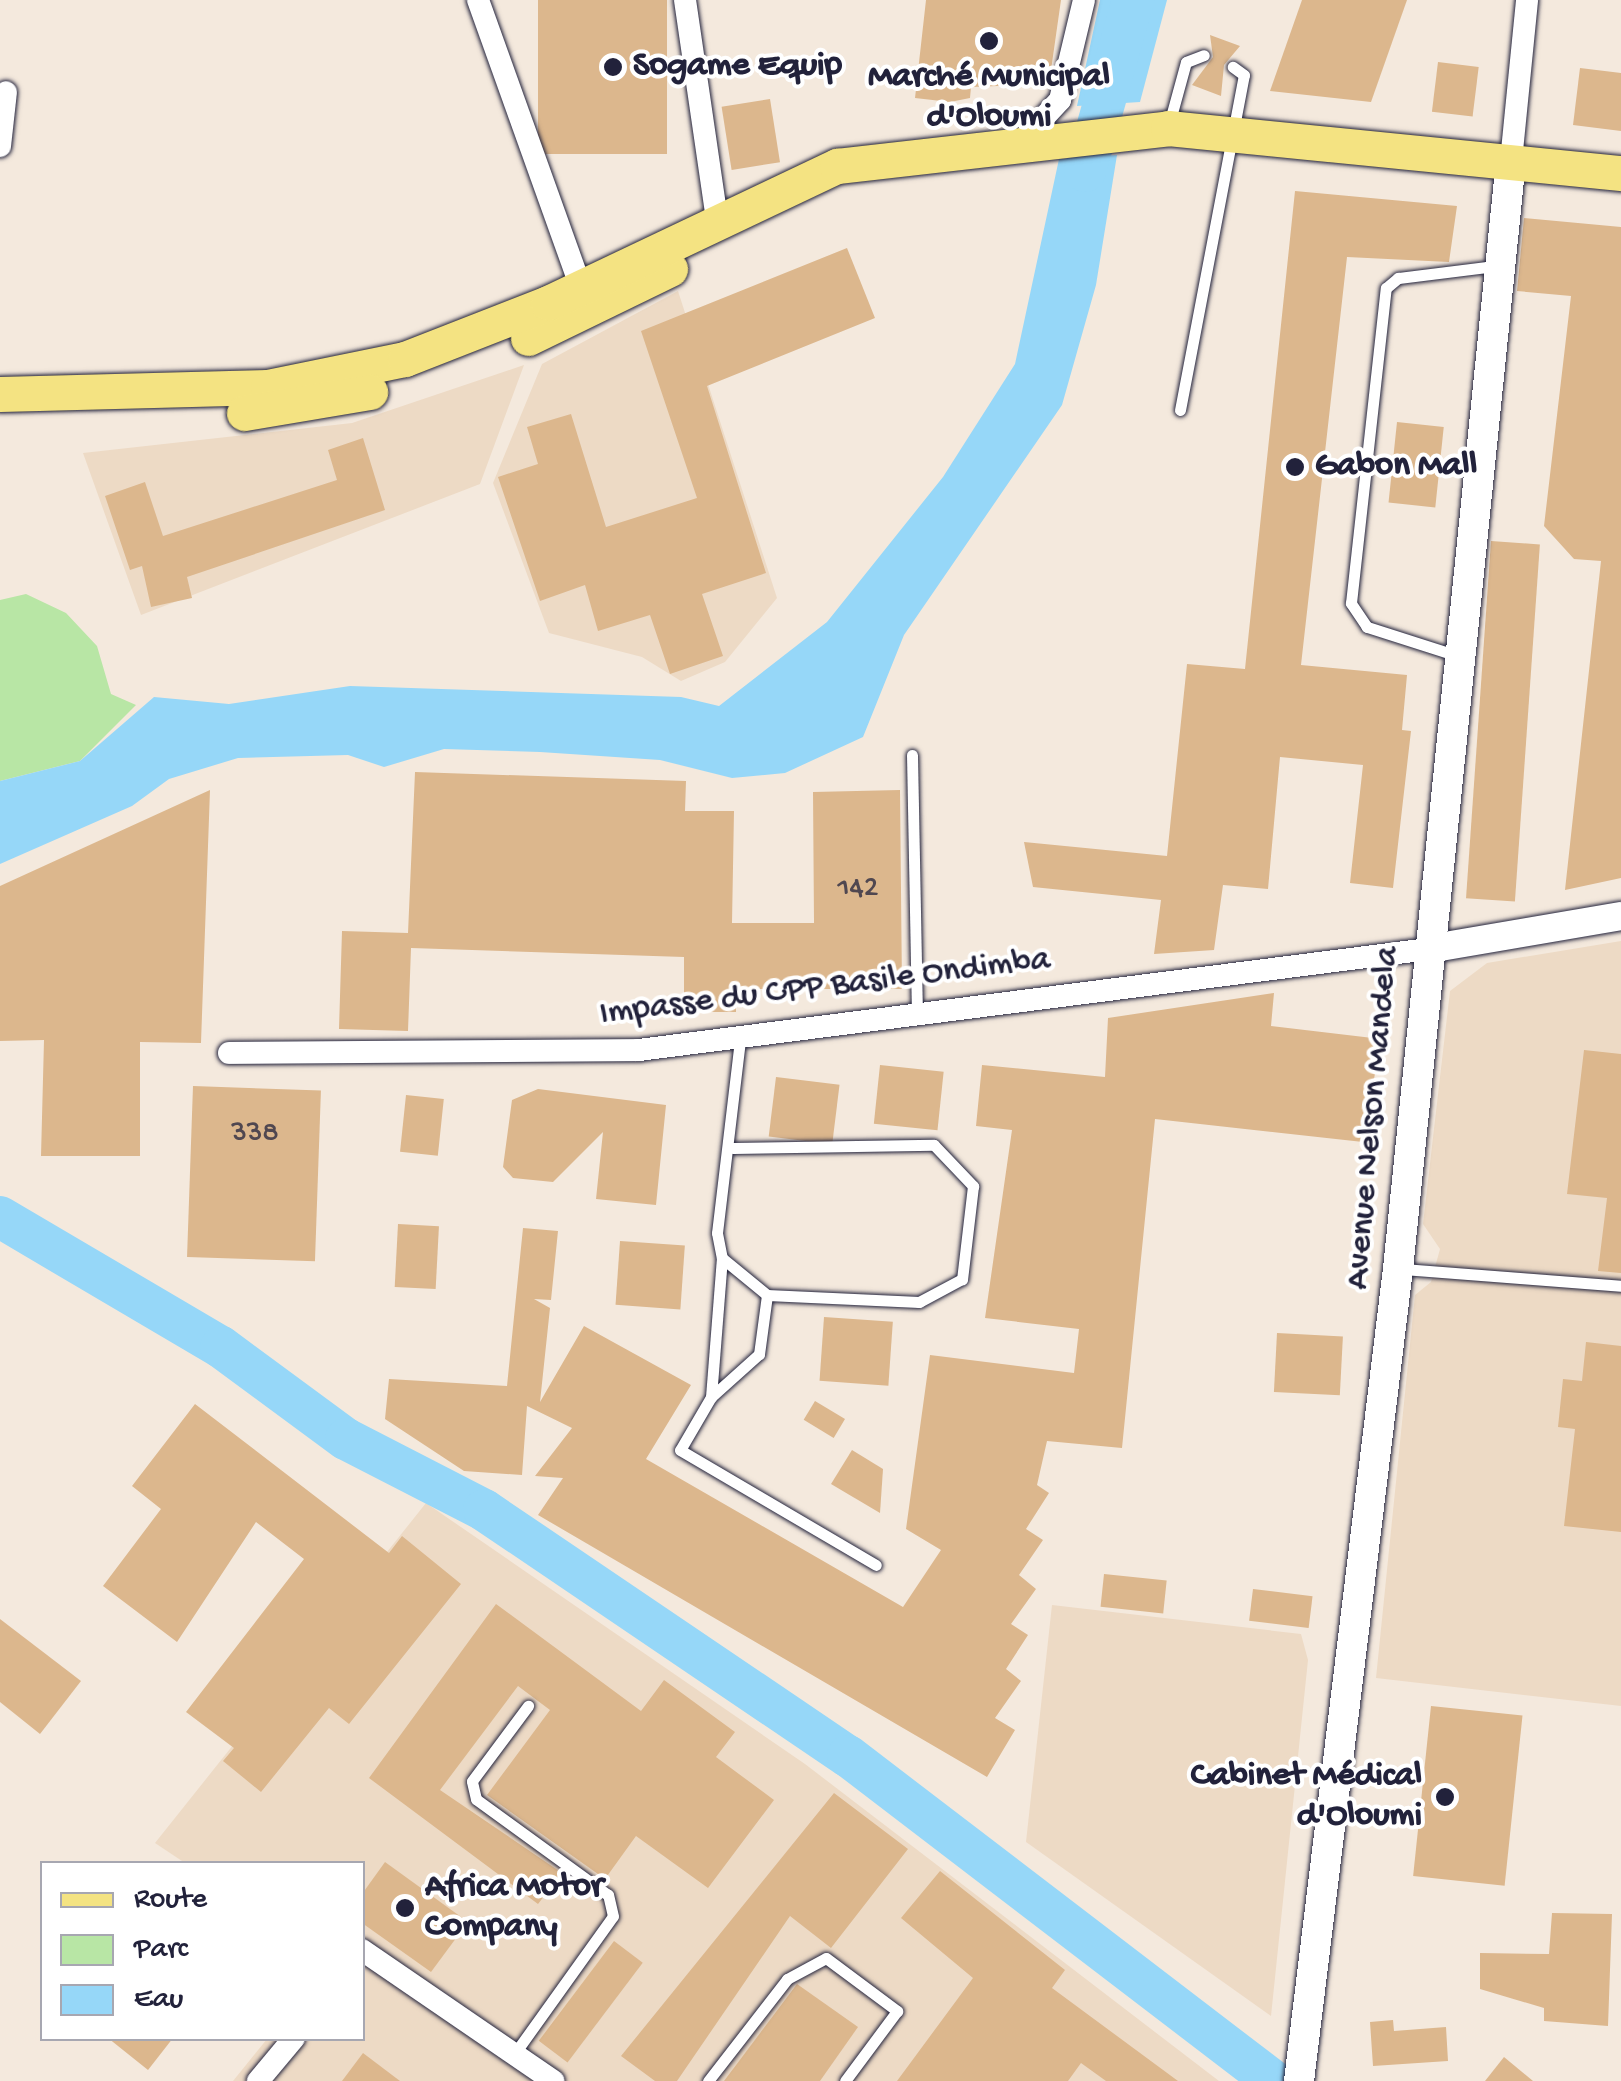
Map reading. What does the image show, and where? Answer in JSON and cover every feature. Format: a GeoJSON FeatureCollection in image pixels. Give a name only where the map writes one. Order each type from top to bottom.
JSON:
{"type":"FeatureCollection","features":[{"type":"Feature","properties":{"kind":"main road"},"geometry":{"type":"LineString","coordinates":[[0,394],[168,394],[334,376],[475,335],[837,166],[887,164],[1061,136],[1168,128],[1229,129],[1621,174]]}},
{"type":"Feature","properties":{"kind":"main road","name":"Avenue Nelson Mandela"},"geometry":{"type":"LineString","coordinates":[[1299,2081],[1309,2050],[1398,1269],[1511,161]]}},
{"type":"Feature","properties":{"kind":"main road"},"geometry":{"type":"LineString","coordinates":[[0,418],[234,414],[380,390],[587,312],[887,164]]}},
{"type":"Feature","properties":{"kind":"street"},"geometry":{"type":"LineString","coordinates":[[478,0],[581,287]]}},
{"type":"Feature","properties":{"kind":"street"},"geometry":{"type":"LineString","coordinates":[[685,0],[717,219]]}},
{"type":"Feature","properties":{"kind":"street"},"geometry":{"type":"LineString","coordinates":[[1022,142],[1060,100],[1084,0]]}},
{"type":"Feature","properties":{"kind":"street"},"geometry":{"type":"LineString","coordinates":[[1511,161],[1527,0]]}},
{"type":"Feature","properties":{"kind":"street"},"geometry":{"type":"LineString","coordinates":[[0,146],[6,92]]}},
{"type":"Feature","properties":{"kind":"street"},"geometry":{"type":"LineString","coordinates":[[1428,948],[1621,916]]}},
{"type":"Feature","properties":{"kind":"street","name":"Impasse du CPP Basile Ondimba"},"geometry":{"type":"LineString","coordinates":[[229,1053],[491,1055],[740,1040],[1428,948]]}},
{"type":"Feature","properties":{"kind":"street"},"geometry":{"type":"LineString","coordinates":[[365,1952],[553,2081]]}},
{"type":"Feature","properties":{"kind":"street"},"geometry":{"type":"LineString","coordinates":[[365,1975],[400,1975]]}},
{"type":"Feature","properties":{"kind":"street"},"geometry":{"type":"LineString","coordinates":[[258,2081],[291,2041]]}},
{"type":"Feature","properties":{"kind":"lane"},"geometry":{"type":"LineString","coordinates":[[1168,128],[1186,62],[1204,55]]}},
{"type":"Feature","properties":{"kind":"lane"},"geometry":{"type":"LineString","coordinates":[[1180,410],[1229,129],[1244,75],[1232,67]]}},
{"type":"Feature","properties":{"kind":"lane"},"geometry":{"type":"LineString","coordinates":[[1458,656],[1354,619],[1354,584],[1386,288],[1398,278],[1474,275],[1498,264]]}},
{"type":"Feature","properties":{"kind":"lane"},"geometry":{"type":"LineString","coordinates":[[912,755],[917,1017]]}},
{"type":"Feature","properties":{"kind":"lane"},"geometry":{"type":"LineString","coordinates":[[710,1397],[722,1258],[717,1232],[733,1148],[740,1040]]}},
{"type":"Feature","properties":{"kind":"lane"},"geometry":{"type":"LineString","coordinates":[[722,1258],[767,1295],[919,1302],[962,1279],[973,1186],[934,1144],[733,1148]]}},
{"type":"Feature","properties":{"kind":"lane"},"geometry":{"type":"LineString","coordinates":[[1398,1269],[1621,1286]]}},
{"type":"Feature","properties":{"kind":"lane"},"geometry":{"type":"LineString","coordinates":[[767,1295],[759,1354],[710,1397],[680,1450],[876,1565]]}},
{"type":"Feature","properties":{"kind":"lane"},"geometry":{"type":"LineString","coordinates":[[514,2053],[614,1916],[608,1895],[476,1799],[472,1781],[528,1706]]}},
{"type":"Feature","properties":{"kind":"lane"},"geometry":{"type":"LineString","coordinates":[[708,2081],[786,1979],[826,1958],[897,2011],[844,2081]]}},
{"type":"Feature","properties":{"kind":"shaded area"},"geometry":{"type":"Polygon","coordinates":[[[678,291],[777,598],[725,662],[681,681],[642,657],[549,633],[493,483],[542,364],[678,291]]]}},
{"type":"Feature","properties":{"kind":"shaded area"},"geometry":{"type":"Polygon","coordinates":[[[524,365],[480,484],[141,615],[83,453],[352,423],[524,365]]]}},
{"type":"Feature","properties":{"kind":"shaded area"},"geometry":{"type":"Polygon","coordinates":[[[1621,941],[1621,1706],[1376,1678],[1415,1295],[1431,1282],[1440,1249],[1423,1224],[1450,991],[1487,963],[1621,941]]]}},
{"type":"Feature","properties":{"kind":"shaded area"},"geometry":{"type":"Polygon","coordinates":[[[426,1503],[805,1764],[1219,2081],[233,2081],[265,2041],[365,2041],[365,1861],[182,1861],[155,1843],[426,1503]]]}},
{"type":"Feature","properties":{"kind":"shaded area"},"geometry":{"type":"Polygon","coordinates":[[[1052,1605],[1301,1634],[1308,1660],[1271,2016],[1026,1842],[1052,1605]]]}},
{"type":"Feature","properties":{"kind":"green space"},"geometry":{"type":"Polygon","coordinates":[[[26,594],[66,613],[97,646],[111,694],[136,705],[80,761],[0,781],[0,600],[26,594]]]}},
{"type":"Feature","properties":{"kind":"water"},"geometry":{"type":"Polygon","coordinates":[[[1100,0],[1167,0],[1140,102],[1077,106],[1100,0]]]}},
{"type":"Feature","properties":{"kind":"water"},"geometry":{"type":"Polygon","coordinates":[[[1117,155],[1096,285],[1062,405],[904,635],[863,737],[785,773],[732,778],[660,760],[540,752],[444,749],[384,767],[348,755],[238,758],[169,779],[132,806],[0,864],[0,781],[80,761],[154,697],[229,704],[350,686],[681,697],[719,706],[827,622],[943,477],[1015,364],[1059,159],[1117,155]]]}},
{"type":"Feature","properties":{"kind":"building","name":"Sogame Equip"},"geometry":{"type":"Polygon","coordinates":[[[538,0],[667,0],[667,154],[538,154],[538,0]]]}},
{"type":"Feature","properties":{"kind":"building","name":"Marché Municipal d'Oloumi"},"geometry":{"type":"Polygon","coordinates":[[[926,0],[1061,0],[1049,84],[971,87],[970,98],[950,102],[915,98],[926,0]]]}},
{"type":"Feature","properties":{"kind":"building"},"geometry":{"type":"Polygon","coordinates":[[[1302,0],[1407,0],[1371,102],[1270,91],[1302,0]]]}},
{"type":"Feature","properties":{"kind":"building"},"geometry":{"type":"Polygon","coordinates":[[[1210,35],[1240,46],[1224,65],[1221,96],[1192,85],[1213,57],[1210,35]]]}},
{"type":"Feature","properties":{"kind":"building"},"geometry":{"type":"Polygon","coordinates":[[[1438,62],[1479,67],[1473,117],[1432,112],[1438,62]]]}},
{"type":"Feature","properties":{"kind":"building"},"geometry":{"type":"Polygon","coordinates":[[[1580,68],[1621,73],[1621,131],[1573,125],[1580,68]]]}},
{"type":"Feature","properties":{"kind":"building"},"geometry":{"type":"Polygon","coordinates":[[[770,99],[780,162],[732,170],[722,107],[770,99]]]}},
{"type":"Feature","properties":{"kind":"building"},"geometry":{"type":"Polygon","coordinates":[[[1295,191],[1457,206],[1449,262],[1347,257],[1301,665],[1407,675],[1402,730],[1411,731],[1393,888],[1350,883],[1363,765],[1280,757],[1268,889],[1223,885],[1214,950],[1154,954],[1161,900],[1033,887],[1024,842],[1167,856],[1187,664],[1245,669],[1295,191]]]}},
{"type":"Feature","properties":{"kind":"building"},"geometry":{"type":"Polygon","coordinates":[[[1524,218],[1621,227],[1621,878],[1565,890],[1601,561],[1574,559],[1544,526],[1571,296],[1517,291],[1524,218]]]}},
{"type":"Feature","properties":{"kind":"building"},"geometry":{"type":"Polygon","coordinates":[[[847,248],[875,318],[707,386],[766,573],[702,594],[723,656],[670,674],[650,615],[598,631],[585,585],[540,601],[498,477],[538,464],[527,427],[571,414],[606,527],[697,498],[641,331],[847,248]]]}},
{"type":"Feature","properties":{"kind":"building"},"geometry":{"type":"Polygon","coordinates":[[[1397,422],[1444,427],[1435,507],[1389,503],[1397,422]]]}},
{"type":"Feature","properties":{"kind":"building"},"geometry":{"type":"Polygon","coordinates":[[[363,438],[385,510],[187,577],[192,598],[151,607],[142,566],[130,570],[105,496],[145,482],[163,536],[337,480],[328,450],[363,438]]]}},
{"type":"Feature","properties":{"kind":"building"},"geometry":{"type":"Polygon","coordinates":[[[1491,541],[1540,544],[1515,902],[1466,898],[1491,541]]]}},
{"type":"Feature","properties":{"kind":"building"},"geometry":{"type":"Polygon","coordinates":[[[415,772],[686,781],[685,811],[734,811],[732,923],[814,923],[813,792],[900,790],[902,989],[736,989],[736,1012],[684,1012],[684,957],[411,948],[408,1031],[339,1029],[342,931],[408,933],[415,772]]]}},
{"type":"Feature","properties":{"kind":"building"},"geometry":{"type":"Polygon","coordinates":[[[210,790],[201,1043],[140,1042],[140,1156],[41,1156],[44,1040],[0,1041],[0,886],[210,790]]]}},
{"type":"Feature","properties":{"kind":"building"},"geometry":{"type":"Polygon","coordinates":[[[1274,993],[1271,1026],[1381,1039],[1363,1142],[1155,1119],[1122,1448],[1047,1441],[1037,1485],[1049,1493],[1026,1529],[1043,1540],[1019,1575],[1036,1589],[1011,1624],[1028,1635],[1006,1669],[1021,1681],[995,1718],[1015,1730],[987,1777],[538,1515],[563,1478],[535,1476],[572,1428],[527,1406],[522,1475],[464,1471],[385,1419],[389,1379],[507,1386],[523,1228],[558,1231],[551,1300],[534,1299],[550,1308],[540,1402],[584,1326],[691,1385],[646,1459],[903,1607],[941,1550],[906,1529],[930,1355],[1074,1373],[1079,1329],[985,1318],[1012,1130],[976,1126],[982,1065],[1105,1077],[1108,1018],[1274,993]]]}},
{"type":"Feature","properties":{"kind":"building"},"geometry":{"type":"Polygon","coordinates":[[[1584,1050],[1621,1054],[1621,1273],[1598,1271],[1607,1198],[1567,1194],[1584,1050]]]}},
{"type":"Feature","properties":{"kind":"building"},"geometry":{"type":"Polygon","coordinates":[[[880,1065],[944,1072],[937,1130],[874,1124],[880,1065]]]}},
{"type":"Feature","properties":{"kind":"building"},"geometry":{"type":"Polygon","coordinates":[[[776,1077],[840,1085],[832,1144],[769,1137],[776,1077]]]}},
{"type":"Feature","properties":{"kind":"building"},"geometry":{"type":"Polygon","coordinates":[[[193,1086],[321,1090],[315,1261],[187,1257],[193,1086]]]}},
{"type":"Feature","properties":{"kind":"building"},"geometry":{"type":"Polygon","coordinates":[[[538,1089],[666,1105],[656,1205],[596,1199],[603,1132],[553,1182],[513,1178],[503,1167],[512,1100],[538,1089]]]}},
{"type":"Feature","properties":{"kind":"building"},"geometry":{"type":"Polygon","coordinates":[[[406,1095],[444,1099],[438,1156],[400,1152],[406,1095]]]}},
{"type":"Feature","properties":{"kind":"building"},"geometry":{"type":"Polygon","coordinates":[[[398,1224],[439,1226],[436,1289],[395,1287],[398,1224]]]}},
{"type":"Feature","properties":{"kind":"building"},"geometry":{"type":"Polygon","coordinates":[[[620,1241],[685,1246],[680,1309],[616,1305],[620,1241]]]}},
{"type":"Feature","properties":{"kind":"building"},"geometry":{"type":"Polygon","coordinates":[[[824,1317],[893,1322],[888,1386],[820,1381],[824,1317]]]}},
{"type":"Feature","properties":{"kind":"building"},"geometry":{"type":"Polygon","coordinates":[[[1277,1333],[1343,1336],[1340,1395],[1274,1392],[1277,1333]]]}},
{"type":"Feature","properties":{"kind":"building"},"geometry":{"type":"Polygon","coordinates":[[[1586,1342],[1621,1346],[1621,1532],[1564,1526],[1575,1429],[1558,1427],[1563,1379],[1582,1381],[1586,1342]]]}},
{"type":"Feature","properties":{"kind":"building"},"geometry":{"type":"Polygon","coordinates":[[[815,1401],[845,1419],[834,1438],[804,1420],[815,1401]]]}},
{"type":"Feature","properties":{"kind":"building"},"geometry":{"type":"Polygon","coordinates":[[[195,1404],[389,1553],[402,1536],[461,1584],[349,1724],[329,1708],[261,1792],[223,1761],[234,1748],[186,1712],[304,1559],[256,1522],[177,1642],[103,1586],[161,1509],[132,1486],[195,1404]]]}},
{"type":"Feature","properties":{"kind":"building"},"geometry":{"type":"Polygon","coordinates":[[[852,1450],[883,1469],[880,1513],[831,1484],[852,1450]]]}},
{"type":"Feature","properties":{"kind":"building"},"geometry":{"type":"Polygon","coordinates":[[[1104,1574],[1167,1581],[1163,1613],[1101,1607],[1104,1574]]]}},
{"type":"Feature","properties":{"kind":"building"},"geometry":{"type":"Polygon","coordinates":[[[1253,1589],[1313,1596],[1309,1628],[1249,1621],[1253,1589]]]}},
{"type":"Feature","properties":{"kind":"building"},"geometry":{"type":"Polygon","coordinates":[[[496,1604],[641,1711],[664,1680],[735,1732],[716,1757],[774,1800],[708,1888],[636,1836],[605,1879],[487,1795],[550,1710],[518,1686],[440,1790],[562,1873],[538,1904],[369,1778],[496,1604]]]}},
{"type":"Feature","properties":{"kind":"building"},"geometry":{"type":"Polygon","coordinates":[[[0,1619],[81,1681],[40,1734],[0,1702],[0,1619]]]}},
{"type":"Feature","properties":{"kind":"building"},"geometry":{"type":"Polygon","coordinates":[[[1431,1706],[1522,1716],[1505,1886],[1413,1876],[1431,1706]]]}},
{"type":"Feature","properties":{"kind":"building"},"geometry":{"type":"Polygon","coordinates":[[[834,1793],[908,1849],[831,1948],[790,1916],[677,2081],[655,2081],[621,2056],[834,1793]]]}},
{"type":"Feature","properties":{"kind":"building","name":"Africa Motor Company"},"geometry":{"type":"Polygon","coordinates":[[[385,1862],[468,1922],[431,1972],[365,1925],[365,1890],[385,1862]]]}},
{"type":"Feature","properties":{"kind":"building"},"geometry":{"type":"Polygon","coordinates":[[[940,1871],[1065,1970],[1052,1988],[1178,2081],[1106,2081],[1081,2063],[1068,2081],[897,2081],[973,1978],[901,1918],[940,1871]]]}},
{"type":"Feature","properties":{"kind":"building"},"geometry":{"type":"Polygon","coordinates":[[[1552,1913],[1612,1914],[1608,2026],[1544,2021],[1544,2008],[1480,1989],[1480,1953],[1549,1954],[1552,1913]]]}},
{"type":"Feature","properties":{"kind":"building"},"geometry":{"type":"Polygon","coordinates":[[[614,1941],[643,1963],[568,2062],[539,2041],[614,1941]]]}},
{"type":"Feature","properties":{"kind":"building"},"geometry":{"type":"Polygon","coordinates":[[[797,1984],[858,2027],[820,2081],[724,2081],[797,1984]]]}},
{"type":"Feature","properties":{"kind":"building"},"geometry":{"type":"Polygon","coordinates":[[[1393,2020],[1394,2031],[1446,2027],[1448,2061],[1373,2066],[1370,2022],[1393,2020]]]}},
{"type":"Feature","properties":{"kind":"building"},"geometry":{"type":"Polygon","coordinates":[[[112,2041],[171,2041],[148,2070],[112,2041]]]}},
{"type":"Feature","properties":{"kind":"building"},"geometry":{"type":"Polygon","coordinates":[[[363,2053],[400,2081],[342,2081],[363,2053]]]}},
{"type":"Feature","properties":{"kind":"building"},"geometry":{"type":"Polygon","coordinates":[[[1504,2057],[1533,2081],[1485,2081],[1504,2057]]]}},
{"type":"Feature","properties":{"kind":"waterway"},"geometry":{"type":"LineString","coordinates":[[1085,171],[1133,0]]}},
{"type":"Feature","properties":{"kind":"waterway"},"geometry":{"type":"LineString","coordinates":[[0,1217],[221,1347],[346,1439],[484,1510],[848,1756],[1273,2081]]}},
{"type":"Feature","properties":{"kind":"place","name":"Marché Municipal d'Oloumi"},"geometry":{"type":"Point","coordinates":[989,41]}},
{"type":"Feature","properties":{"kind":"place","name":"Sogame Equip"},"geometry":{"type":"Point","coordinates":[613,67]}},
{"type":"Feature","properties":{"kind":"place","name":"Gabon Mall"},"geometry":{"type":"Point","coordinates":[1295,467]}},
{"type":"Feature","properties":{"kind":"place","name":"Cabinet Médical d'Oloumi"},"geometry":{"type":"Point","coordinates":[1445,1797]}},
{"type":"Feature","properties":{"kind":"place","name":"Africa Motor Company"},"geometry":{"type":"Point","coordinates":[405,1908]}}]}
